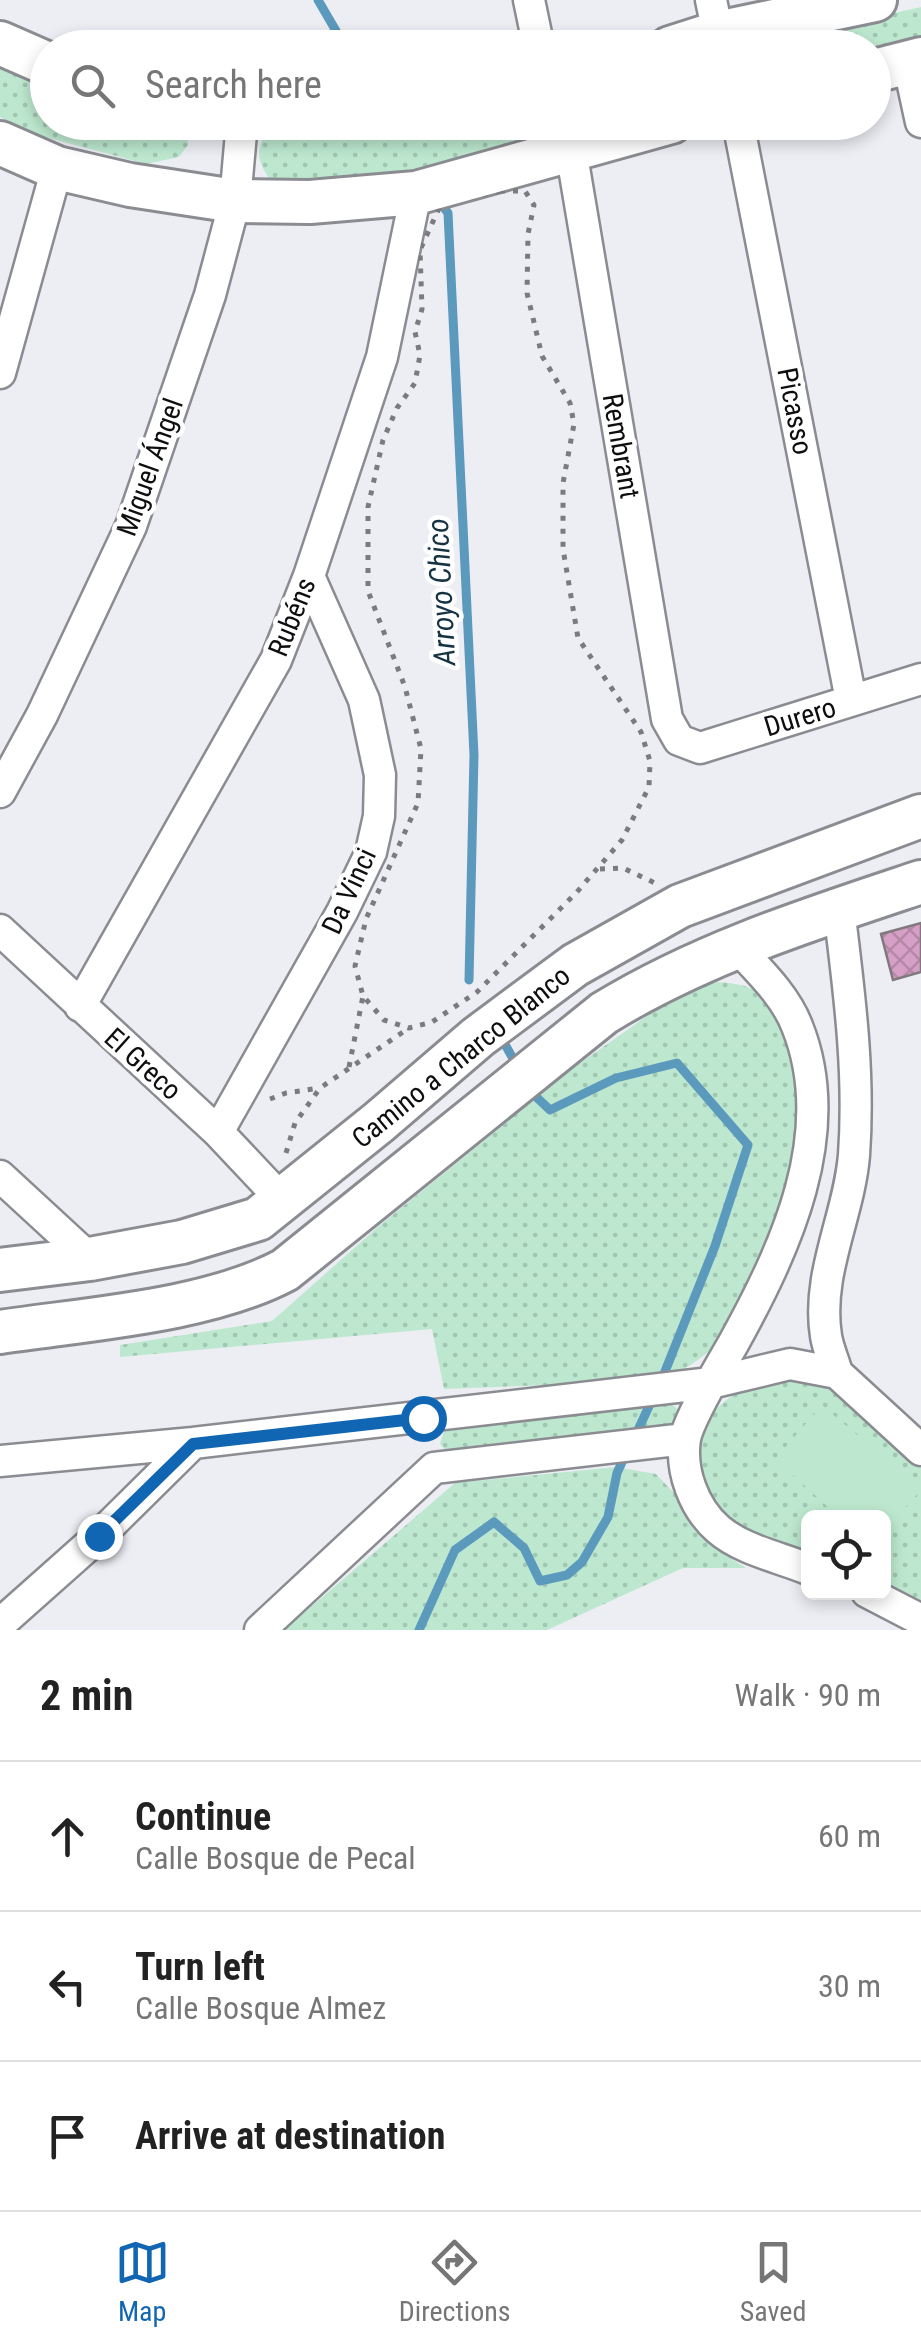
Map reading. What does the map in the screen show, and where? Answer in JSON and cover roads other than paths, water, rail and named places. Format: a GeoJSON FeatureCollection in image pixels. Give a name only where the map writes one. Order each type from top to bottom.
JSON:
{"type":"FeatureCollection","features":[{"type":"Feature","properties":{"kind":"street"},"geometry":{"type":"LineString","coordinates":[[530,0],[536,30]]}},
{"type":"Feature","properties":{"kind":"street"},"geometry":{"type":"LineString","coordinates":[[716,27],[876,0]]}},
{"type":"Feature","properties":{"kind":"street"},"geometry":{"type":"LineString","coordinates":[[0,43],[30,56]]}},
{"type":"Feature","properties":{"kind":"street"},"geometry":{"type":"LineString","coordinates":[[901,64],[921,122]]}},
{"type":"Feature","properties":{"kind":"street","name":"Miguel Ángel"},"geometry":{"type":"LineString","coordinates":[[0,792],[42,715],[131,526],[210,295],[234,201],[240,140]]}},
{"type":"Feature","properties":{"kind":"street"},"geometry":{"type":"LineString","coordinates":[[0,143],[57,168],[130,185],[234,201],[310,202],[416,193],[607,140]]}},
{"type":"Feature","properties":{"kind":"street","name":"Picasso"},"geometry":{"type":"LineString","coordinates":[[742,140],[851,700]]}},
{"type":"Feature","properties":{"kind":"street","name":"Rembrant"},"geometry":{"type":"LineString","coordinates":[[571,150],[667,719],[678,740]]}},
{"type":"Feature","properties":{"kind":"street"},"geometry":{"type":"LineString","coordinates":[[1,370],[57,168]]}},
{"type":"Feature","properties":{"kind":"street","name":"Rubéns"},"geometry":{"type":"LineString","coordinates":[[80,1006],[276,660],[309,576],[382,357],[416,193]]}},
{"type":"Feature","properties":{"kind":"street","name":"Da Vinci"},"geometry":{"type":"LineString","coordinates":[[218,1132],[342,912],[371,852],[379,816],[380,775],[364,700],[309,576]]}},
{"type":"Feature","properties":{"kind":"street","name":"Durero"},"geometry":{"type":"LineString","coordinates":[[678,740],[700,748],[921,679]]}},
{"type":"Feature","properties":{"kind":"street","name":"Camino a Charco Blanco"},"geometry":{"type":"LineString","coordinates":[[0,1270],[90,1259],[242,1226],[283,1200],[478,1037],[575,965],[680,906],[921,816]]}},
{"type":"Feature","properties":{"kind":"street","name":"Camino a Charco Blanco"},"geometry":{"type":"LineString","coordinates":[[0,1332],[233,1293],[286,1270],[604,1012],[648,986],[737,947],[921,882]]}},
{"type":"Feature","properties":{"kind":"street"},"geometry":{"type":"LineString","coordinates":[[839,909],[855,1036],[856,1105],[854,1158],[825,1292],[826,1337],[837,1373],[921,1450]]}},
{"type":"Feature","properties":{"kind":"street","name":"El Greco"},"geometry":{"type":"LineString","coordinates":[[0,930],[218,1132],[283,1200]]}},
{"type":"Feature","properties":{"kind":"street"},"geometry":{"type":"LineString","coordinates":[[737,947],[785,1002],[797,1026],[809,1066],[814,1118],[804,1179],[785,1240],[767,1284],[711,1383],[685,1439],[690,1491],[716,1528],[735,1541],[801,1566]]}},
{"type":"Feature","properties":{"kind":"street"},"geometry":{"type":"LineString","coordinates":[[575,965],[604,1012]]}},
{"type":"Feature","properties":{"kind":"street"},"geometry":{"type":"LineString","coordinates":[[0,1176],[90,1259]]}},
{"type":"Feature","properties":{"kind":"street"},"geometry":{"type":"LineString","coordinates":[[0,1461],[193,1444],[711,1383],[790,1364],[837,1373]]}},
{"type":"Feature","properties":{"kind":"street"},"geometry":{"type":"LineString","coordinates":[[423,1418],[434,1468]]}},
{"type":"Feature","properties":{"kind":"street"},"geometry":{"type":"LineString","coordinates":[[260,1630],[434,1468],[685,1439]]}},
{"type":"Feature","properties":{"kind":"street"},"geometry":{"type":"LineString","coordinates":[[0,1624],[99,1536],[193,1444]]}},
{"type":"Feature","properties":{"kind":"street"},"geometry":{"type":"LineString","coordinates":[[882,1600],[921,1620]]}},
{"type":"Feature","properties":{"kind":"waterway","name":"Arroyo Chico"},"geometry":{"type":"LineString","coordinates":[[318,0],[336,30]]}},
{"type":"Feature","properties":{"kind":"waterway","name":"Arroyo Chico"},"geometry":{"type":"LineString","coordinates":[[441,204],[448,213],[474,755],[469,980]]}},
{"type":"Feature","properties":{"kind":"waterway"},"geometry":{"type":"LineString","coordinates":[[502,1039],[516,1064]]}},
{"type":"Feature","properties":{"kind":"waterway","name":"Arroyo Chico"},"geometry":{"type":"LineString","coordinates":[[531,1092],[550,1110],[616,1078],[677,1063],[748,1145],[715,1246],[662,1379]]}},
{"type":"Feature","properties":{"kind":"waterway"},"geometry":{"type":"LineString","coordinates":[[638,1430],[650,1404]]}},
{"type":"Feature","properties":{"kind":"waterway"},"geometry":{"type":"LineString","coordinates":[[419,1630],[455,1550],[494,1522],[524,1548],[540,1581],[567,1575],[582,1562],[608,1517],[623,1460]]}}]}
